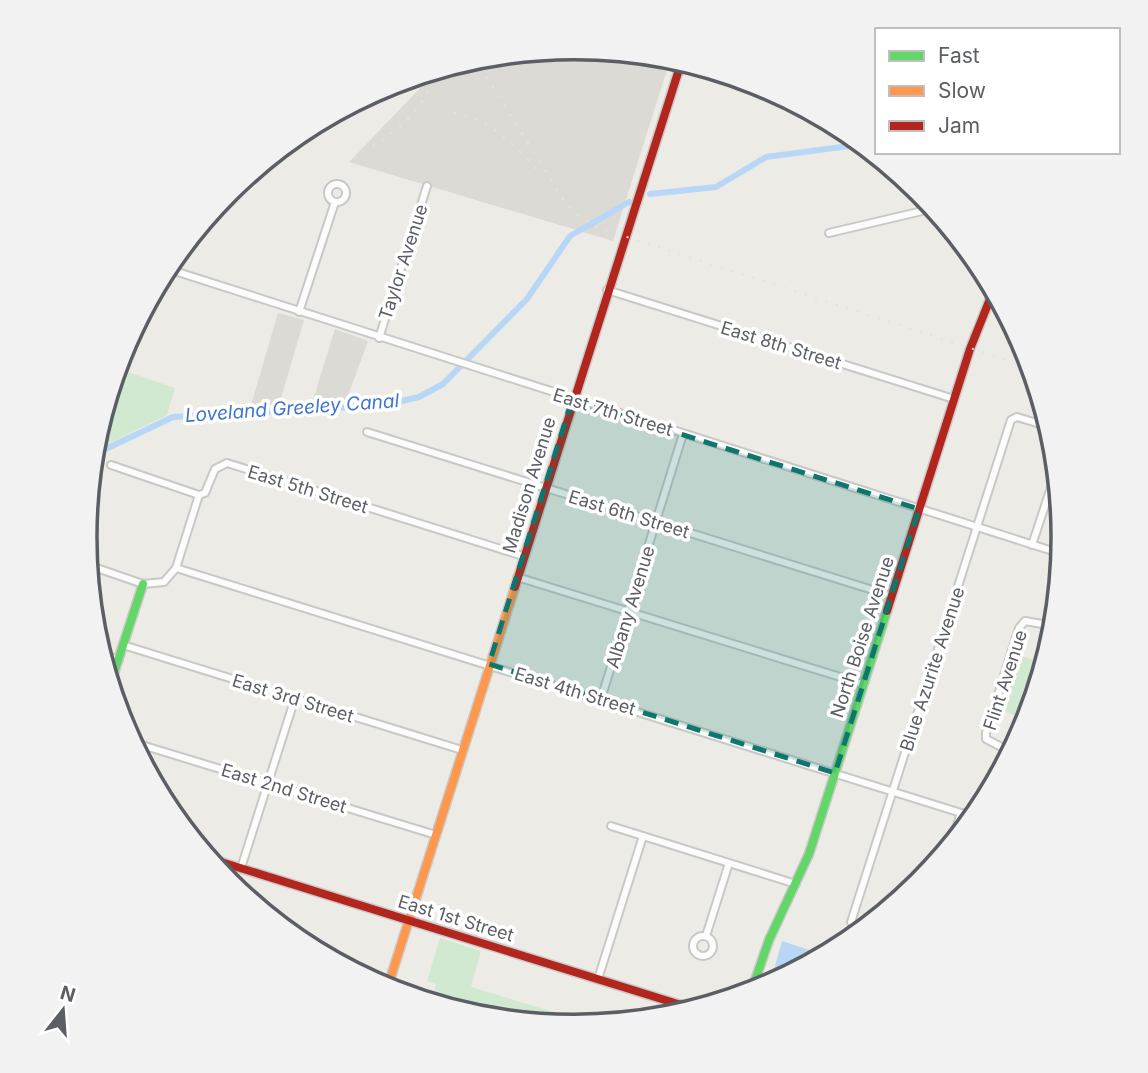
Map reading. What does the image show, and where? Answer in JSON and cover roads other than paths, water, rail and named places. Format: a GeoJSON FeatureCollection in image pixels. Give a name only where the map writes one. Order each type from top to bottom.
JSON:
{"type":"FeatureCollection","features":[{"type":"Feature","properties":{"kind":"main road","name":"Madison Avenue"},"geometry":{"type":"LineString","coordinates":[[391,977],[678,72]]}},
{"type":"Feature","properties":{"kind":"main road","name":"North Boise Avenue"},"geometry":{"type":"LineString","coordinates":[[756,977],[769,940],[796,884],[835,773],[954,399],[989,302]]}},
{"type":"Feature","properties":{"kind":"main road"},"geometry":{"type":"LineString","coordinates":[[116,669],[143,584]]}},
{"type":"Feature","properties":{"kind":"main road","name":"East 1st Street"},"geometry":{"type":"LineString","coordinates":[[227,864],[673,1003]]}},
{"type":"Feature","properties":{"kind":"street","name":"Taylor Avenue"},"geometry":{"type":"LineString","coordinates":[[379,338],[427,186]]}},
{"type":"Feature","properties":{"kind":"street"},"geometry":{"type":"LineString","coordinates":[[299,312],[335,202]]}},
{"type":"Feature","properties":{"kind":"street"},"geometry":{"type":"LineString","coordinates":[[829,233],[922,211]]}},
{"type":"Feature","properties":{"kind":"street","name":"East 7th Street"},"geometry":{"type":"LineString","coordinates":[[177,272],[1051,551]]}},
{"type":"Feature","properties":{"kind":"street","name":"East 8th Street"},"geometry":{"type":"LineString","coordinates":[[607,290],[954,399]]}},
{"type":"Feature","properties":{"kind":"street","name":"Blue Azurite Avenue"},"geometry":{"type":"LineString","coordinates":[[853,923],[851,922],[1013,417],[1038,424]]}},
{"type":"Feature","properties":{"kind":"street","name":"East 6th Street"},"geometry":{"type":"LineString","coordinates":[[368,432],[892,596]]}},
{"type":"Feature","properties":{"kind":"street","name":"Albany Avenue"},"geometry":{"type":"LineString","coordinates":[[601,699],[682,434]]}},
{"type":"Feature","properties":{"kind":"street","name":"East 5th Street"},"geometry":{"type":"LineString","coordinates":[[176,568],[199,495],[207,491],[217,466],[227,463],[523,556]]}},
{"type":"Feature","properties":{"kind":"street"},"geometry":{"type":"LineString","coordinates":[[111,465],[199,495]]}},
{"type":"Feature","properties":{"kind":"street"},"geometry":{"type":"LineString","coordinates":[[1032,545],[1049,494]]}},
{"type":"Feature","properties":{"kind":"street"},"geometry":{"type":"LineString","coordinates":[[98,568],[143,584],[164,582],[176,568]]}},
{"type":"Feature","properties":{"kind":"street","name":"East 4th Street"},"geometry":{"type":"LineString","coordinates":[[176,568],[961,813]]}},
{"type":"Feature","properties":{"kind":"street"},"geometry":{"type":"LineString","coordinates":[[517,577],[628,609],[863,684]]}},
{"type":"Feature","properties":{"kind":"street","name":"Flint Avenue"},"geometry":{"type":"LineString","coordinates":[[1002,747],[986,739],[1019,628],[1025,621],[1043,624]]}},
{"type":"Feature","properties":{"kind":"street","name":"East 3rd Street"},"geometry":{"type":"LineString","coordinates":[[123,645],[462,750]]}},
{"type":"Feature","properties":{"kind":"street"},"geometry":{"type":"LineString","coordinates":[[112,658],[119,660]]}},
{"type":"Feature","properties":{"kind":"street"},"geometry":{"type":"LineString","coordinates":[[241,868],[295,698]]}},
{"type":"Feature","properties":{"kind":"street","name":"East 2nd Street"},"geometry":{"type":"LineString","coordinates":[[145,745],[436,835]]}},
{"type":"Feature","properties":{"kind":"street"},"geometry":{"type":"LineString","coordinates":[[960,817],[961,813]]}},
{"type":"Feature","properties":{"kind":"street"},"geometry":{"type":"LineString","coordinates":[[611,826],[796,884]]}},
{"type":"Feature","properties":{"kind":"street"},"geometry":{"type":"LineString","coordinates":[[598,979],[643,836]]}},
{"type":"Feature","properties":{"kind":"street"},"geometry":{"type":"LineString","coordinates":[[706,936],[729,863]]}},
{"type":"Feature","properties":{"kind":"water"},"geometry":{"type":"Polygon","coordinates":[[[782,941],[811,951],[785,964],[774,969],[782,941]]]}},
{"type":"Feature","properties":{"kind":"waterway","name":"Loveland Greeley Canal"},"geometry":{"type":"LineString","coordinates":[[650,194],[716,187],[766,157],[848,146]]}},
{"type":"Feature","properties":{"kind":"waterway","name":"Loveland Greeley Canal"},"geometry":{"type":"LineString","coordinates":[[105,449],[173,417],[385,405],[419,397],[443,384],[527,299],[570,236],[629,202]]}},
{"type":"Feature","properties":{"kind":"railway"},"geometry":{"type":"LineString","coordinates":[[482,69],[563,199],[575,213],[596,227],[1019,364]]}},
{"type":"Feature","properties":{"kind":"railway"},"geometry":{"type":"LineString","coordinates":[[354,158],[404,123],[415,112],[431,82]]}},
{"type":"Feature","properties":{"kind":"railway"},"geometry":{"type":"LineString","coordinates":[[454,113],[489,126],[519,150],[536,169]]}}]}
